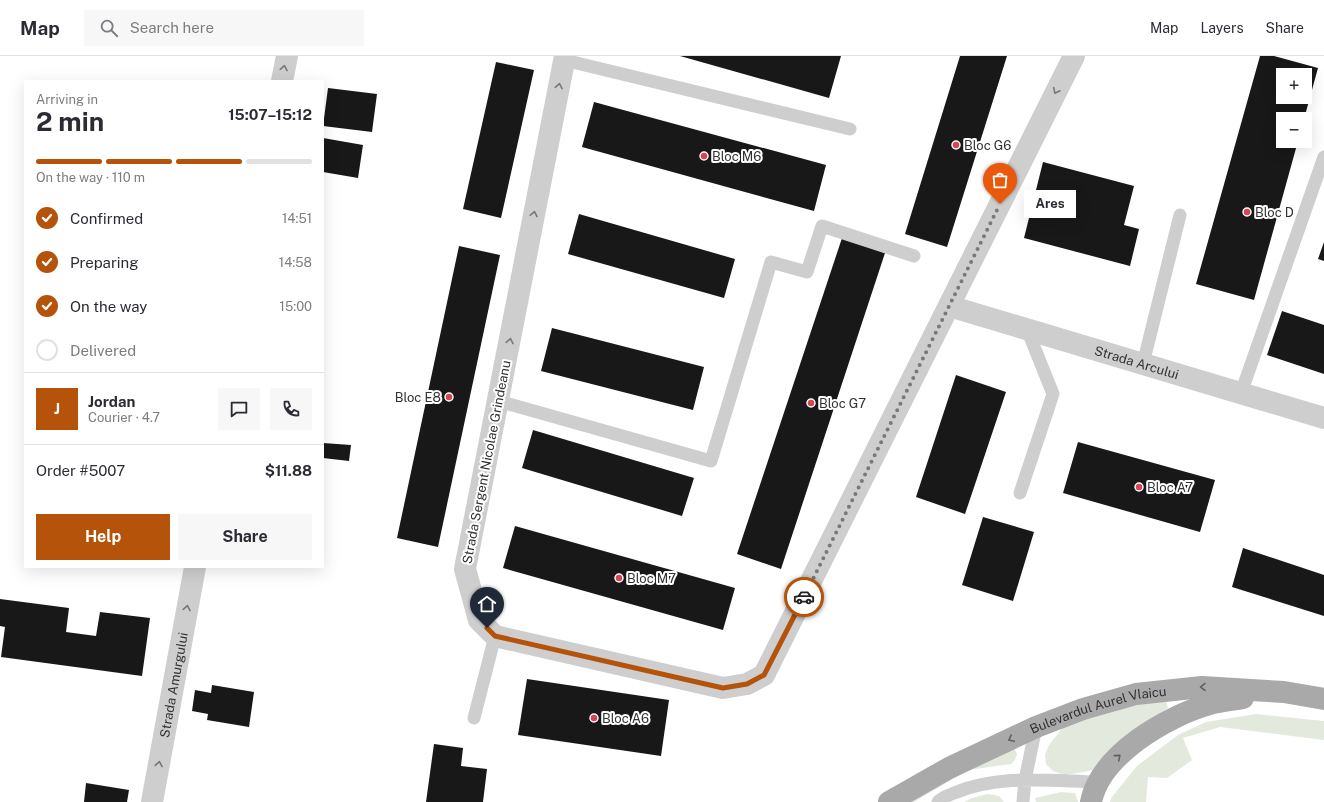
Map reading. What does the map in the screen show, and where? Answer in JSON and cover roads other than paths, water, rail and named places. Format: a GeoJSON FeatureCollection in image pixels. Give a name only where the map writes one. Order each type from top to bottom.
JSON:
{"type":"FeatureCollection","features":[{"type":"Feature","properties":{"kind":"main road","name":"Bulevardul Aurel Vlaicu"},"geometry":{"type":"LineString","coordinates":[[889,802],[949,768],[1036,727],[1083,709],[1136,694],[1202,687],[1284,692],[1324,699]]}},
{"type":"Feature","properties":{"kind":"main road"},"geometry":{"type":"LineString","coordinates":[[1094,792],[1109,765],[1138,739],[1174,718],[1210,704],[1284,692]]}},
{"type":"Feature","properties":{"kind":"street"},"geometry":{"type":"LineString","coordinates":[[282,80],[287,56]]}},
{"type":"Feature","properties":{"kind":"street"},"geometry":{"type":"LineString","coordinates":[[495,636],[723,688],[747,684],[764,675],[1074,56]]}},
{"type":"Feature","properties":{"kind":"street","name":"Strada Sergent Nicolae Grindeanu"},"geometry":{"type":"LineString","coordinates":[[495,636],[479,620],[465,569],[564,58]]}},
{"type":"Feature","properties":{"kind":"street","name":"Strada Arcului"},"geometry":{"type":"LineString","coordinates":[[949,306],[1324,418]]}},
{"type":"Feature","properties":{"kind":"street","name":"Strada Amurgului"},"geometry":{"type":"LineString","coordinates":[[152,802],[195,568]]}},
{"type":"Feature","properties":{"kind":"lane"},"geometry":{"type":"LineString","coordinates":[[564,58],[850,129]]}},
{"type":"Feature","properties":{"kind":"lane"},"geometry":{"type":"LineString","coordinates":[[1241,393],[1319,184],[1324,157]]}},
{"type":"Feature","properties":{"kind":"lane"},"geometry":{"type":"LineString","coordinates":[[1143,364],[1180,215]]}},
{"type":"Feature","properties":{"kind":"lane"},"geometry":{"type":"LineString","coordinates":[[498,401],[711,461],[771,262],[807,272],[822,226],[914,256]]}},
{"type":"Feature","properties":{"kind":"lane"},"geometry":{"type":"LineString","coordinates":[[1020,493],[1053,394],[1027,329]]}},
{"type":"Feature","properties":{"kind":"lane"},"geometry":{"type":"LineString","coordinates":[[474,718],[495,636]]}},
{"type":"Feature","properties":{"kind":"lane"},"geometry":{"type":"LineString","coordinates":[[1023,802],[1025,780],[1036,727]]}},
{"type":"Feature","properties":{"kind":"lane"},"geometry":{"type":"LineString","coordinates":[[938,802],[941,798],[967,788],[990,782],[1025,780],[1094,792]]}},
{"type":"Feature","properties":{"kind":"place","name":"Bloc G6"},"geometry":{"type":"Point","coordinates":[956,145]}},
{"type":"Feature","properties":{"kind":"place","name":"Bloc M6"},"geometry":{"type":"Point","coordinates":[704,156]}},
{"type":"Feature","properties":{"kind":"place","name":"Ares"},"geometry":{"type":"Point","coordinates":[1000,204]}},
{"type":"Feature","properties":{"kind":"place","name":"Bloc D"},"geometry":{"type":"Point","coordinates":[1247,212]}},
{"type":"Feature","properties":{"kind":"place","name":"Bloc E8"},"geometry":{"type":"Point","coordinates":[449,397]}},
{"type":"Feature","properties":{"kind":"place","name":"Bloc G7"},"geometry":{"type":"Point","coordinates":[811,403]}},
{"type":"Feature","properties":{"kind":"place","name":"Bloc A7"},"geometry":{"type":"Point","coordinates":[1139,487]}},
{"type":"Feature","properties":{"kind":"place","name":"Bloc M7"},"geometry":{"type":"Point","coordinates":[619,578]}},
{"type":"Feature","properties":{"kind":"place","name":"Bloc A6"},"geometry":{"type":"Point","coordinates":[594,718]}}]}
